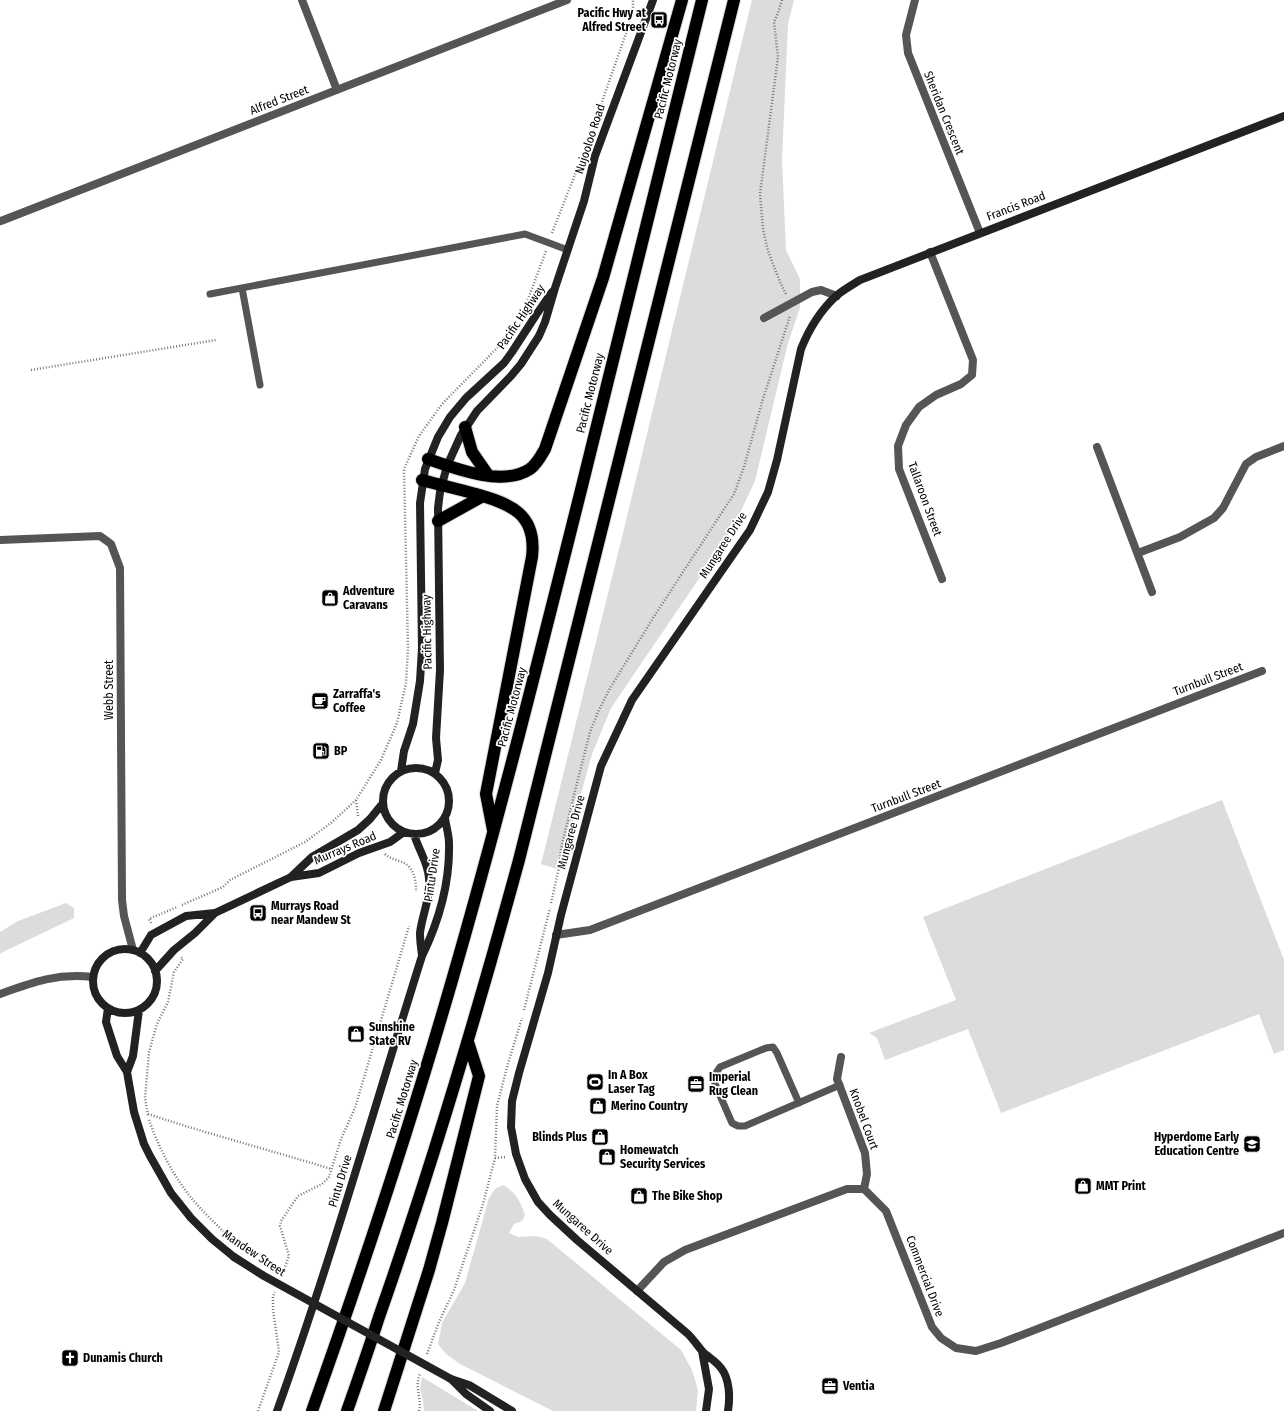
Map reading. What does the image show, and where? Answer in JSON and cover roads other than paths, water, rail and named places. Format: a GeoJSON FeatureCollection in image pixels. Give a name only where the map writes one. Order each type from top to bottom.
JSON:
{"type":"FeatureCollection","features":[{"type":"Feature","properties":{"kind":"highway"},"geometry":{"type":"LineString","coordinates":[[428,459],[447,466],[504,477],[518,475],[524,472],[535,464],[545,449],[603,278],[682,0]]}},
{"type":"Feature","properties":{"kind":"highway","name":"Pacific Motorway"},"geometry":{"type":"LineString","coordinates":[[312,1411],[377,1222],[425,1072],[453,978],[534,676],[702,0]]}},
{"type":"Feature","properties":{"kind":"highway"},"geometry":{"type":"LineString","coordinates":[[347,1411],[397,1268],[436,1149],[468,1042],[519,860],[734,0]]}},
{"type":"Feature","properties":{"kind":"highway"},"geometry":{"type":"LineString","coordinates":[[465,427],[472,452],[488,475]]}},
{"type":"Feature","properties":{"kind":"highway"},"geometry":{"type":"LineString","coordinates":[[422,480],[483,496],[504,503],[515,509],[528,524],[533,542],[532,557],[486,794],[493,833]]}},
{"type":"Feature","properties":{"kind":"highway"},"geometry":{"type":"LineString","coordinates":[[438,521],[483,496]]}},
{"type":"Feature","properties":{"kind":"highway"},"geometry":{"type":"LineString","coordinates":[[384,1411],[429,1270],[479,1076],[468,1042]]}},
{"type":"Feature","properties":{"kind":"street"},"geometry":{"type":"LineString","coordinates":[[302,0],[337,90]]}},
{"type":"Feature","properties":{"kind":"street","name":"Alfred Street"},"geometry":{"type":"LineString","coordinates":[[1,222],[567,0]]}},
{"type":"Feature","properties":{"kind":"street","name":"Nujooloo Road"},"geometry":{"type":"LineString","coordinates":[[555,288],[584,201],[595,156],[653,0]]}},
{"type":"Feature","properties":{"kind":"street","name":"Sheridan Crescent"},"geometry":{"type":"LineString","coordinates":[[914,0],[906,35],[908,52],[980,233]]}},
{"type":"Feature","properties":{"kind":"street","name":"Francis Road"},"geometry":{"type":"LineString","coordinates":[[837,296],[860,280],[1284,116]]}},
{"type":"Feature","properties":{"kind":"street","name":"Tallaroon Street"},"geometry":{"type":"LineString","coordinates":[[930,252],[973,360],[972,375],[961,384],[936,395],[919,408],[906,425],[898,446],[899,468],[942,579]]}},
{"type":"Feature","properties":{"kind":"street","name":"Pacific Highway"},"geometry":{"type":"LineString","coordinates":[[435,773],[438,760],[436,738],[440,670],[438,508],[442,485],[447,466],[465,427],[477,411],[511,376],[530,351],[545,322],[555,288]]}},
{"type":"Feature","properties":{"kind":"street","name":"Pacific Highway"},"geometry":{"type":"LineString","coordinates":[[401,771],[404,751],[413,724],[420,681],[422,648],[420,503],[422,480],[428,459],[438,437],[450,417],[466,398],[504,363],[555,288]]}},
{"type":"Feature","properties":{"kind":"street"},"geometry":{"type":"LineString","coordinates":[[764,318],[812,292],[821,290],[837,296]]}},
{"type":"Feature","properties":{"kind":"street","name":"Mungaree Drive"},"geometry":{"type":"LineString","coordinates":[[728,1411],[729,1393],[727,1379],[721,1368],[702,1351],[693,1339],[577,1240],[544,1209],[525,1179],[518,1162],[511,1118],[514,1093],[546,980],[556,935],[601,766],[632,700],[750,530],[768,492],[777,460],[801,349],[808,331],[837,296]]}},
{"type":"Feature","properties":{"kind":"street"},"geometry":{"type":"LineString","coordinates":[[1138,553],[1180,537],[1214,518],[1223,508],[1246,464],[1256,457],[1284,446]]}},
{"type":"Feature","properties":{"kind":"street"},"geometry":{"type":"LineString","coordinates":[[1097,447],[1152,592]]}},
{"type":"Feature","properties":{"kind":"street","name":"Webb Street"},"geometry":{"type":"LineString","coordinates":[[0,540],[100,536],[111,544],[120,568],[122,900],[124,916],[137,952]]}},
{"type":"Feature","properties":{"kind":"street","name":"Turnbull Street"},"geometry":{"type":"LineString","coordinates":[[556,935],[590,930],[1262,671]]}},
{"type":"Feature","properties":{"kind":"street"},"geometry":{"type":"LineString","coordinates":[[409,768],[427,769],[435,773],[448,789],[450,799],[445,818],[432,830],[414,834],[404,832],[396,827],[385,812],[383,803],[387,785],[393,777],[401,771],[409,768]]}},
{"type":"Feature","properties":{"kind":"street","name":"Murrays Road"},"geometry":{"type":"LineString","coordinates":[[291,877],[312,857],[358,830],[370,819],[383,803]]}},
{"type":"Feature","properties":{"kind":"street","name":"Pintu Drive"},"geometry":{"type":"LineString","coordinates":[[277,1411],[302,1342],[327,1265],[422,956],[432,936],[444,892],[449,842],[445,818]]}},
{"type":"Feature","properties":{"kind":"street","name":"Murrays Road"},"geometry":{"type":"LineString","coordinates":[[137,952],[151,935],[186,916],[215,913],[291,877],[319,873],[359,853],[390,842],[404,832]]}},
{"type":"Feature","properties":{"kind":"street","name":"Pintu Drive"},"geometry":{"type":"LineString","coordinates":[[414,834],[417,845],[426,864],[429,878],[429,892],[420,933],[422,956]]}},
{"type":"Feature","properties":{"kind":"street","name":"Murrays Road"},"geometry":{"type":"LineString","coordinates":[[155,971],[174,950],[195,933],[215,913]]}},
{"type":"Feature","properties":{"kind":"street"},"geometry":{"type":"LineString","coordinates":[[123,949],[137,952],[147,958],[155,971],[156,984],[152,998],[139,1010],[128,1013],[118,1012],[108,1008],[96,995],[93,977],[96,967],[103,958],[112,952],[123,949]]}},
{"type":"Feature","properties":{"kind":"street"},"geometry":{"type":"LineString","coordinates":[[0,994],[48,978],[81,976],[93,977]]}},
{"type":"Feature","properties":{"kind":"street","name":"Mandew Street"},"geometry":{"type":"LineString","coordinates":[[108,1008],[106,1022],[117,1056],[127,1072],[134,1112],[144,1144],[163,1181],[191,1218],[212,1239],[234,1257],[264,1276],[451,1379],[469,1385],[512,1411]]}},
{"type":"Feature","properties":{"kind":"street","name":"Mandew Street"},"geometry":{"type":"LineString","coordinates":[[127,1072],[133,1056],[139,1010]]}},
{"type":"Feature","properties":{"kind":"street","name":"Knobel Court"},"geometry":{"type":"LineString","coordinates":[[840,1057],[837,1078],[865,1153],[867,1174],[864,1189]]}},
{"type":"Feature","properties":{"kind":"street"},"geometry":{"type":"LineString","coordinates":[[637,1291],[664,1262],[685,1250],[847,1189],[864,1189]]}},
{"type":"Feature","properties":{"kind":"street","name":"Commercial Drive"},"geometry":{"type":"LineString","coordinates":[[864,1189],[886,1210],[932,1327],[941,1338],[956,1348],[976,1351],[1001,1343],[1284,1233]]}},
{"type":"Feature","properties":{"kind":"street","name":"Mungaree Drive"},"geometry":{"type":"LineString","coordinates":[[702,1351],[709,1389],[706,1411]]}},
{"type":"Feature","properties":{"kind":"street","name":"Mandew Street"},"geometry":{"type":"LineString","coordinates":[[451,1379],[466,1394],[490,1411]]}},
{"type":"Feature","properties":{"kind":"lane"},"geometry":{"type":"LineString","coordinates":[[210,294],[525,234],[568,250]]}},
{"type":"Feature","properties":{"kind":"lane"},"geometry":{"type":"LineString","coordinates":[[242,288],[260,385]]}},
{"type":"Feature","properties":{"kind":"lane"},"geometry":{"type":"LineString","coordinates":[[799,1103],[773,1047],[766,1048],[720,1068],[714,1076],[715,1084],[732,1123],[738,1126],[744,1126],[799,1103],[840,1085]]}},
{"type":"Feature","properties":{"kind":"place","name":"Pacific Hwy at Alfred Street"},"geometry":{"type":"Point","coordinates":[659,20]}},
{"type":"Feature","properties":{"kind":"place","name":"Adventure Caravans"},"geometry":{"type":"Point","coordinates":[330,598]}},
{"type":"Feature","properties":{"kind":"place","name":"Zarraffa's Coffee"},"geometry":{"type":"Point","coordinates":[320,701]}},
{"type":"Feature","properties":{"kind":"place","name":"BP"},"geometry":{"type":"Point","coordinates":[321,751]}},
{"type":"Feature","properties":{"kind":"place","name":"Murrays Road near Mandew St"},"geometry":{"type":"Point","coordinates":[258,913]}},
{"type":"Feature","properties":{"kind":"place","name":"Sunshine State RV"},"geometry":{"type":"Point","coordinates":[356,1034]}},
{"type":"Feature","properties":{"kind":"place","name":"In A Box Laser Tag"},"geometry":{"type":"Point","coordinates":[595,1082]}},
{"type":"Feature","properties":{"kind":"place","name":"Imperial Rug Clean"},"geometry":{"type":"Point","coordinates":[696,1084]}},
{"type":"Feature","properties":{"kind":"place","name":"Merino Country"},"geometry":{"type":"Point","coordinates":[598,1106]}},
{"type":"Feature","properties":{"kind":"place","name":"Blinds Plus"},"geometry":{"type":"Point","coordinates":[600,1137]}},
{"type":"Feature","properties":{"kind":"place","name":"Hyperdome Early Education Centre"},"geometry":{"type":"Point","coordinates":[1252,1144]}},
{"type":"Feature","properties":{"kind":"place","name":"Homewatch Security Services"},"geometry":{"type":"Point","coordinates":[607,1157]}},
{"type":"Feature","properties":{"kind":"place","name":"MMT Print"},"geometry":{"type":"Point","coordinates":[1083,1186]}},
{"type":"Feature","properties":{"kind":"place","name":"The Bike Shop"},"geometry":{"type":"Point","coordinates":[639,1196]}},
{"type":"Feature","properties":{"kind":"place","name":"Dunamis Church"},"geometry":{"type":"Point","coordinates":[70,1358]}},
{"type":"Feature","properties":{"kind":"place","name":"Ventia"},"geometry":{"type":"Point","coordinates":[830,1386]}}]}
